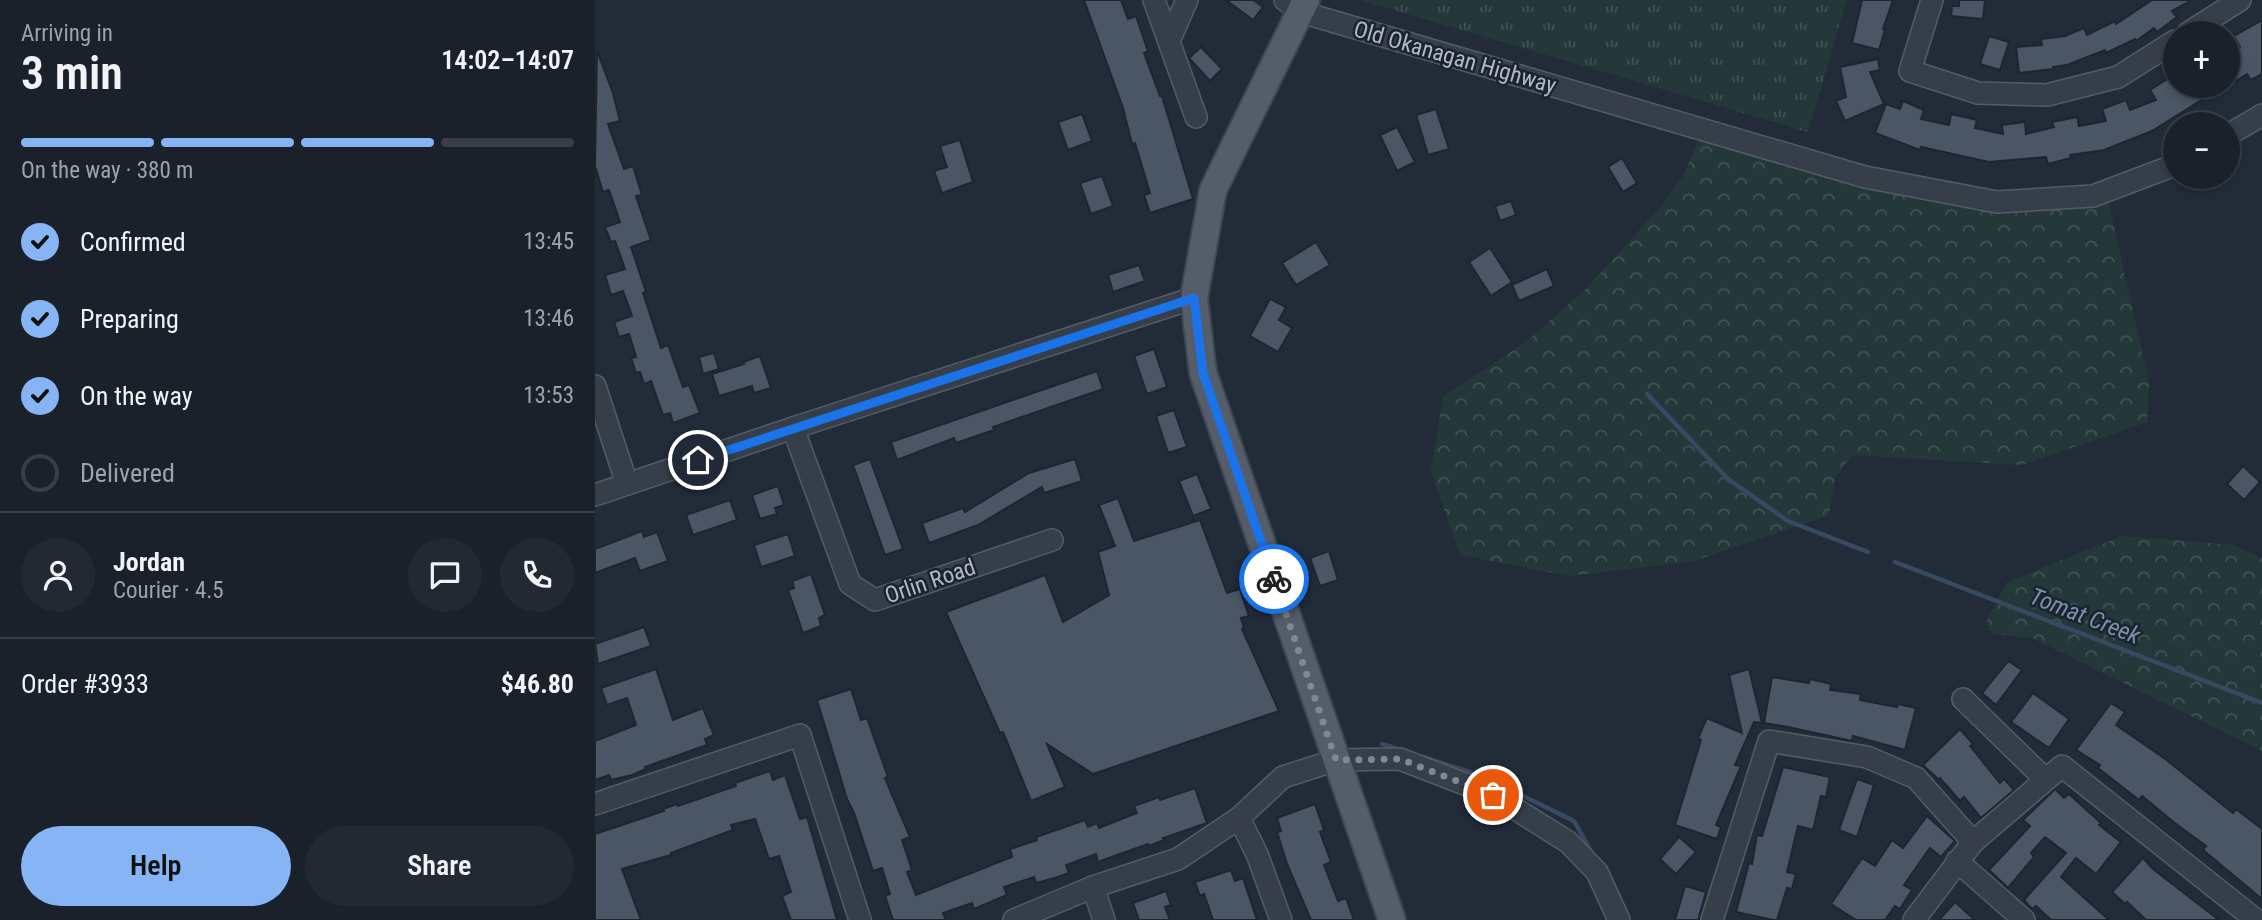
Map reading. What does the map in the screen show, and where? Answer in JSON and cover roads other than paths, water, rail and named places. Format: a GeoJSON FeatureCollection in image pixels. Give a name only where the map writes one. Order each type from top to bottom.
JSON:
{"type":"FeatureCollection","features":[{"type":"Feature","properties":{"kind":"main road","name":"Old Okanagan Highway"},"geometry":{"type":"LineString","coordinates":[[1297,4],[1213,190],[1194,298],[1203,373],[1392,920]]}},
{"type":"Feature","properties":{"kind":"street"},"geometry":{"type":"LineString","coordinates":[[1154,0],[1196,117]]}},
{"type":"Feature","properties":{"kind":"street"},"geometry":{"type":"LineString","coordinates":[[1169,41],[1187,0]]}},
{"type":"Feature","properties":{"kind":"street"},"geometry":{"type":"LineString","coordinates":[[1931,0],[1910,71],[1977,93],[2047,95],[2118,77],[2163,49]]}},
{"type":"Feature","properties":{"kind":"street"},"geometry":{"type":"LineString","coordinates":[[2207,21],[2240,0]]}},
{"type":"Feature","properties":{"kind":"street","name":"Old Okanagan Highway"},"geometry":{"type":"LineString","coordinates":[[1297,4],[1865,177],[1997,202],[2093,196],[2163,170]]}},
{"type":"Feature","properties":{"kind":"street"},"geometry":{"type":"LineString","coordinates":[[2240,128],[2262,115]]}},
{"type":"Feature","properties":{"kind":"street"},"geometry":{"type":"LineString","coordinates":[[595,495],[1194,298]]}},
{"type":"Feature","properties":{"kind":"street"},"geometry":{"type":"LineString","coordinates":[[595,386],[627,484]]}},
{"type":"Feature","properties":{"kind":"street","name":"Orlin Road"},"geometry":{"type":"LineString","coordinates":[[793,428],[850,584],[875,600],[1052,540]]}},
{"type":"Feature","properties":{"kind":"street"},"geometry":{"type":"LineString","coordinates":[[1963,699],[2045,779]]}},
{"type":"Feature","properties":{"kind":"street"},"geometry":{"type":"LineString","coordinates":[[595,804],[800,735],[860,920]]}},
{"type":"Feature","properties":{"kind":"street"},"geometry":{"type":"LineString","coordinates":[[1712,920],[1769,741],[1867,757],[1916,778],[1973,842]]}},
{"type":"Feature","properties":{"kind":"street"},"geometry":{"type":"LineString","coordinates":[[1014,920],[1093,887],[1178,859],[1239,818],[1283,777],[1336,760],[1400,759],[1493,795],[1568,842],[1597,872],[1619,920]]}},
{"type":"Feature","properties":{"kind":"street"},"geometry":{"type":"LineString","coordinates":[[1914,920],[1973,842],[2061,766],[2256,920]]}},
{"type":"Feature","properties":{"kind":"street"},"geometry":{"type":"LineString","coordinates":[[1239,818],[1257,854],[1281,920]]}},
{"type":"Feature","properties":{"kind":"street"},"geometry":{"type":"LineString","coordinates":[[1957,861],[2024,920]]}},
{"type":"Feature","properties":{"kind":"street"},"geometry":{"type":"LineString","coordinates":[[1093,887],[1104,920]]}},
{"type":"Feature","properties":{"kind":"waterway","name":"Tomat Creek"},"geometry":{"type":"LineString","coordinates":[[1647,394],[1728,479],[1788,521],[1868,552]]}},
{"type":"Feature","properties":{"kind":"waterway","name":"Tomat Creek"},"geometry":{"type":"LineString","coordinates":[[1895,562],[2262,703]]}},
{"type":"Feature","properties":{"kind":"waterway"},"geometry":{"type":"LineString","coordinates":[[1382,744],[1401,750]]}},
{"type":"Feature","properties":{"kind":"waterway"},"geometry":{"type":"LineString","coordinates":[[1423,757],[1482,776],[1574,821],[1592,853]]}}]}
